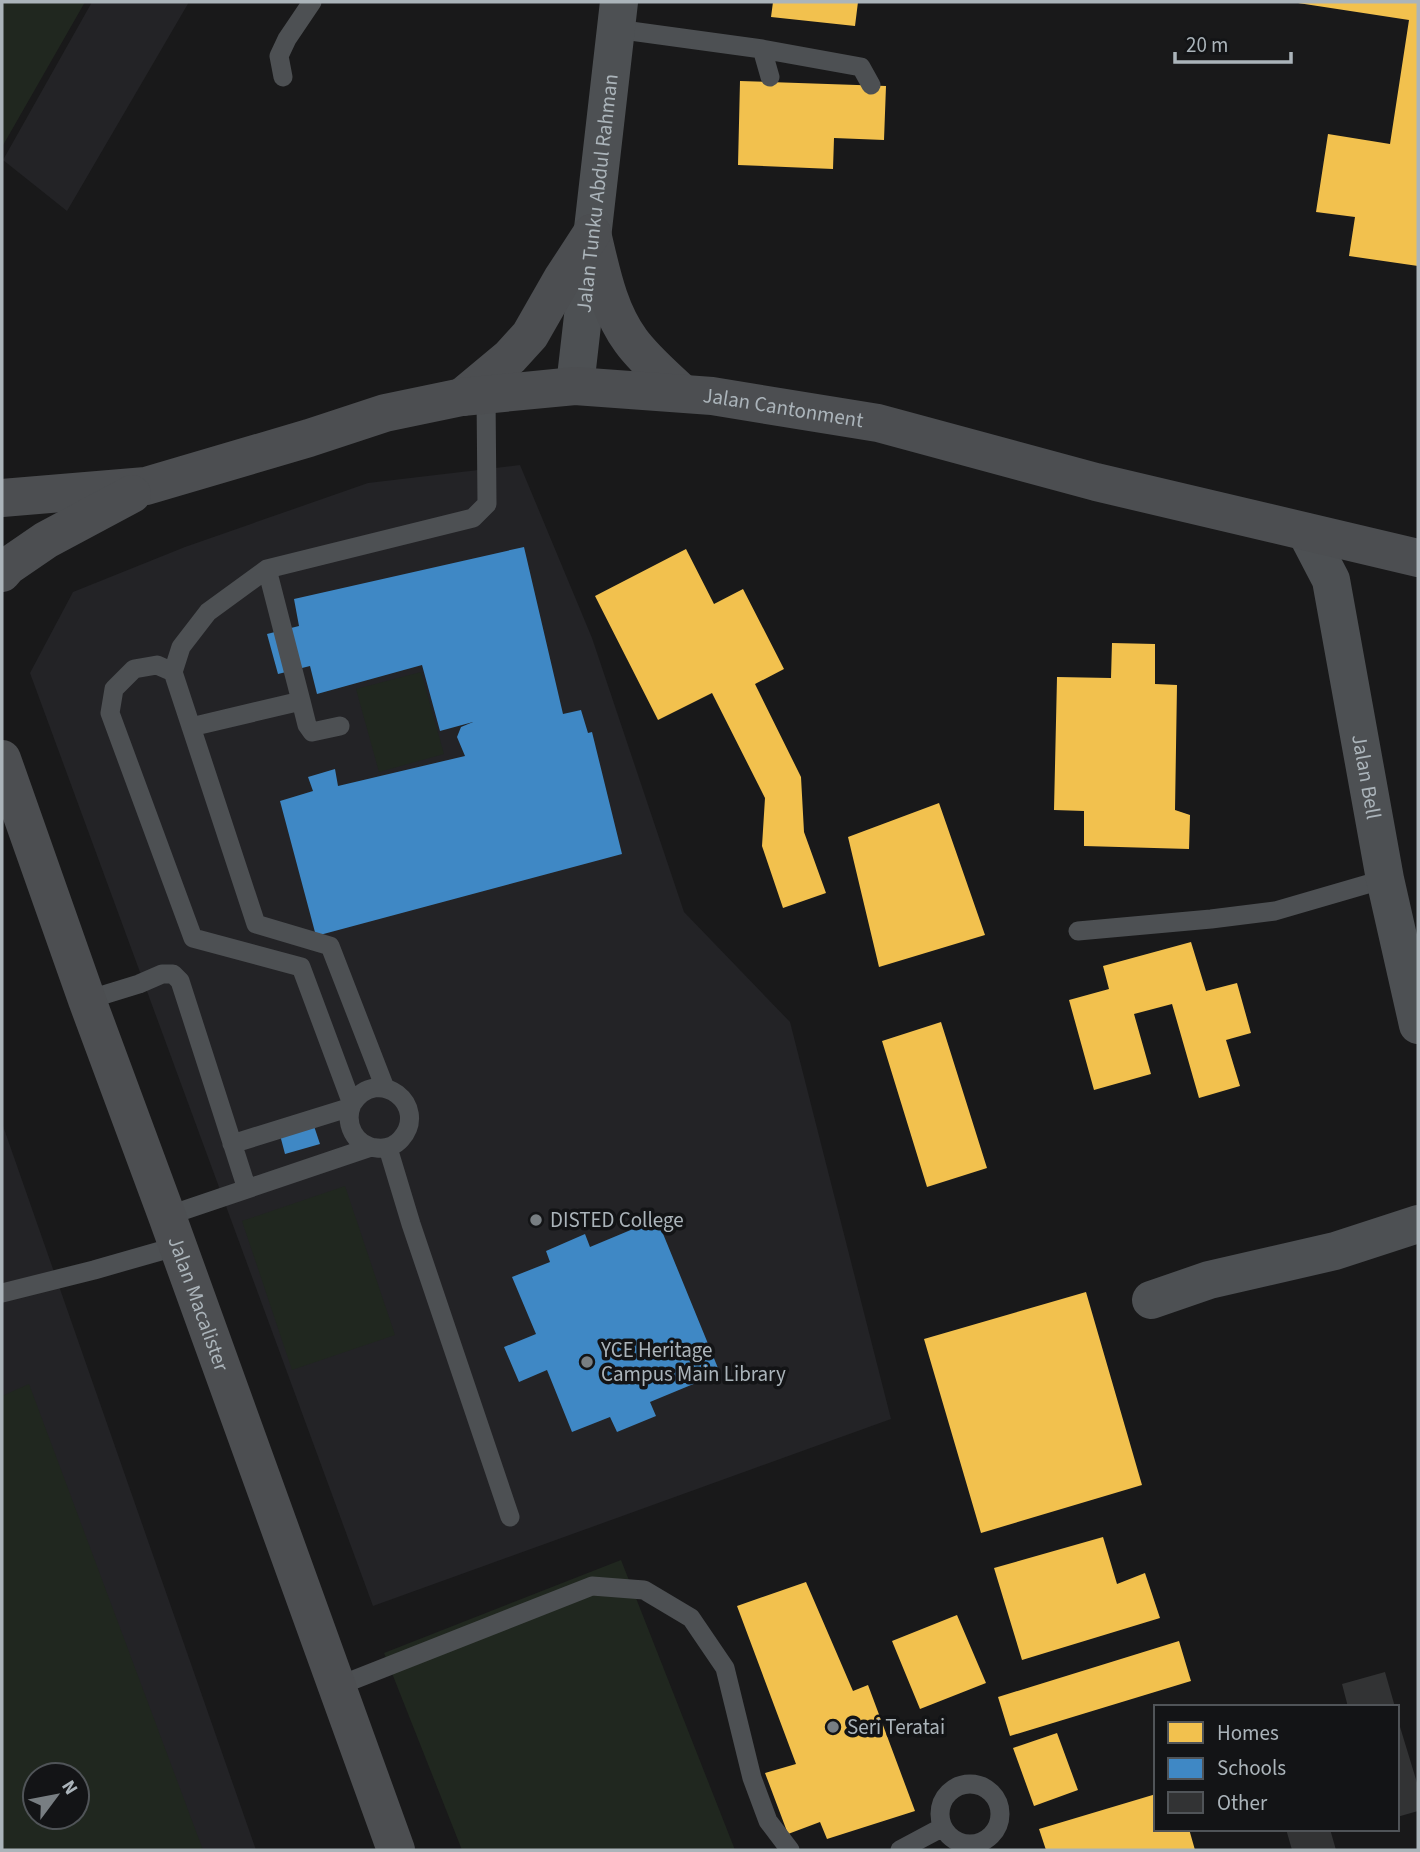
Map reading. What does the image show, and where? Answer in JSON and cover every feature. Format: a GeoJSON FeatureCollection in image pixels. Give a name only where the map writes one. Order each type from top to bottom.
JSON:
{"type":"FeatureCollection","features":[{"type":"Feature","properties":{"kind":"main road"},"geometry":{"type":"LineString","coordinates":[[592,233],[607,292],[618,320],[632,341],[681,392]]}},
{"type":"Feature","properties":{"kind":"main road"},"geometry":{"type":"LineString","coordinates":[[474,396],[530,335],[592,233]]}},
{"type":"Feature","properties":{"kind":"main road","name":"Jalan Cantonment"},"geometry":{"type":"LineString","coordinates":[[146,486],[385,413],[474,396],[575,386],[681,392],[878,424],[1096,482],[1418,558]]}},
{"type":"Feature","properties":{"kind":"main road"},"geometry":{"type":"LineString","coordinates":[[2,498],[146,486]]}},
{"type":"Feature","properties":{"kind":"main road"},"geometry":{"type":"LineString","coordinates":[[2,573],[46,540],[146,486]]}},
{"type":"Feature","properties":{"kind":"main road","name":"Jalan Macalister"},"geometry":{"type":"LineString","coordinates":[[2,758],[87,1000],[396,1850]]}},
{"type":"Feature","properties":{"kind":"street","name":"Jalan Tunku Abdul Rahman"},"geometry":{"type":"LineString","coordinates":[[575,386],[617,15]]}},
{"type":"Feature","properties":{"kind":"street","name":"Jalan Bell"},"geometry":{"type":"LineString","coordinates":[[1307,532],[1331,580],[1385,879],[1418,1025]]}},
{"type":"Feature","properties":{"kind":"street"},"geometry":{"type":"LineString","coordinates":[[1151,1300],[1209,1280],[1335,1251],[1418,1224]]}},
{"type":"Feature","properties":{"kind":"lane"},"geometry":{"type":"LineString","coordinates":[[283,77],[279,56],[312,2]]}},
{"type":"Feature","properties":{"kind":"lane"},"geometry":{"type":"LineString","coordinates":[[617,15],[762,49],[860,67],[871,85]]}},
{"type":"Feature","properties":{"kind":"lane"},"geometry":{"type":"LineString","coordinates":[[762,49],[770,77]]}},
{"type":"Feature","properties":{"kind":"lane"},"geometry":{"type":"LineString","coordinates":[[385,1088],[330,946],[256,924],[173,672],[181,647],[208,612],[267,569],[474,518],[487,504],[474,396]]}},
{"type":"Feature","properties":{"kind":"lane"},"geometry":{"type":"LineString","coordinates":[[267,569],[307,725],[312,732],[340,726]]}},
{"type":"Feature","properties":{"kind":"lane"},"geometry":{"type":"LineString","coordinates":[[173,672],[157,666],[134,669],[114,689],[110,713],[193,938],[301,967],[352,1105]]}},
{"type":"Feature","properties":{"kind":"lane"},"geometry":{"type":"LineString","coordinates":[[191,727],[301,701]]}},
{"type":"Feature","properties":{"kind":"lane"},"geometry":{"type":"LineString","coordinates":[[1078,931],[1275,911],[1385,879]]}},
{"type":"Feature","properties":{"kind":"lane"},"geometry":{"type":"LineString","coordinates":[[87,1000],[162,974],[173,974],[180,981],[247,1189]]}},
{"type":"Feature","properties":{"kind":"lane"},"geometry":{"type":"LineString","coordinates":[[2,1293],[94,1270],[173,1231],[247,1189],[397,1143],[408,1129],[409,1110],[398,1095],[385,1088],[372,1088],[357,1096],[352,1105],[349,1123],[363,1144],[379,1147]]}},
{"type":"Feature","properties":{"kind":"lane"},"geometry":{"type":"LineString","coordinates":[[232,1144],[352,1105]]}},
{"type":"Feature","properties":{"kind":"lane"},"geometry":{"type":"LineString","coordinates":[[379,1147],[411,1224],[510,1517]]}},
{"type":"Feature","properties":{"kind":"lane"},"geometry":{"type":"LineString","coordinates":[[338,1686],[592,1586],[644,1590],[691,1618],[725,1668],[756,1788],[768,1821],[790,1850]]}},
{"type":"Feature","properties":{"kind":"lane"},"geometry":{"type":"LineString","coordinates":[[971,1783],[990,1790],[996,1798],[1001,1818],[998,1829],[987,1846],[964,1844],[943,1827],[940,1807],[951,1790],[971,1783]]}},
{"type":"Feature","properties":{"kind":"lane"},"geometry":{"type":"LineString","coordinates":[[900,1850],[943,1827]]}},
{"type":"Feature","properties":{"kind":"shaded area"},"geometry":{"type":"Polygon","coordinates":[[[2,2],[85,2],[2,147],[2,2]]]}},
{"type":"Feature","properties":{"kind":"shaded area"},"geometry":{"type":"Polygon","coordinates":[[[92,2],[189,2],[67,211],[3,160],[92,2]]]}},
{"type":"Feature","properties":{"kind":"shaded area","name":"DISTED College"},"geometry":{"type":"Polygon","coordinates":[[[520,465],[592,638],[684,912],[790,1022],[891,1419],[373,1606],[30,673],[73,592],[185,547],[368,483],[520,465]]]}},
{"type":"Feature","properties":{"kind":"shaded area"},"geometry":{"type":"Polygon","coordinates":[[[421,672],[444,754],[379,772],[356,689],[421,672]]]}},
{"type":"Feature","properties":{"kind":"shaded area"},"geometry":{"type":"Polygon","coordinates":[[[2,1123],[256,1850],[2,1850],[2,1123]]]}},
{"type":"Feature","properties":{"kind":"shaded area"},"geometry":{"type":"Polygon","coordinates":[[[345,1186],[395,1335],[292,1370],[242,1221],[345,1186]]]}},
{"type":"Feature","properties":{"kind":"shaded area"},"geometry":{"type":"Polygon","coordinates":[[[29,1384],[203,1850],[2,1850],[2,1396],[29,1384]]]}},
{"type":"Feature","properties":{"kind":"shaded area"},"geometry":{"type":"Polygon","coordinates":[[[621,1560],[735,1850],[462,1850],[384,1653],[621,1560]]]}},
{"type":"Feature","properties":{"kind":"building: Homes"},"geometry":{"type":"Polygon","coordinates":[[[773,2],[858,2],[855,26],[771,17],[773,2]]]}},
{"type":"Feature","properties":{"kind":"building: Homes"},"geometry":{"type":"Polygon","coordinates":[[[1298,2],[1418,2],[1418,266],[1349,256],[1355,217],[1316,212],[1328,134],[1390,144],[1409,20],[1298,2]]]}},
{"type":"Feature","properties":{"kind":"building: Homes"},"geometry":{"type":"Polygon","coordinates":[[[740,81],[886,86],[884,140],[834,138],[833,169],[738,165],[740,81]]]}},
{"type":"Feature","properties":{"kind":"building: Homes"},"geometry":{"type":"Polygon","coordinates":[[[686,549],[714,604],[743,589],[784,669],[755,684],[801,777],[804,832],[826,893],[783,908],[762,846],[765,798],[712,693],[658,720],[595,596],[686,549]]]}},
{"type":"Feature","properties":{"kind":"building: Homes"},"geometry":{"type":"Polygon","coordinates":[[[1112,643],[1155,644],[1155,684],[1177,685],[1175,810],[1190,815],[1189,849],[1084,846],[1084,811],[1054,810],[1057,677],[1111,678],[1112,643]]]}},
{"type":"Feature","properties":{"kind":"building: Homes"},"geometry":{"type":"Polygon","coordinates":[[[939,803],[985,935],[879,967],[848,837],[939,803]]]}},
{"type":"Feature","properties":{"kind":"building: Homes"},"geometry":{"type":"Polygon","coordinates":[[[1191,942],[1206,991],[1237,983],[1251,1033],[1226,1040],[1240,1086],[1199,1098],[1172,1004],[1134,1014],[1151,1074],[1094,1090],[1069,1000],[1109,989],[1103,966],[1191,942]]]}},
{"type":"Feature","properties":{"kind":"building: Homes"},"geometry":{"type":"Polygon","coordinates":[[[941,1022],[987,1168],[927,1187],[882,1041],[941,1022]]]}},
{"type":"Feature","properties":{"kind":"building: Homes"},"geometry":{"type":"Polygon","coordinates":[[[1086,1292],[1142,1485],[981,1533],[924,1339],[1086,1292]]]}},
{"type":"Feature","properties":{"kind":"building: Homes"},"geometry":{"type":"Polygon","coordinates":[[[1103,1537],[1117,1584],[1145,1573],[1160,1618],[1022,1660],[994,1568],[1103,1537]]]}},
{"type":"Feature","properties":{"kind":"building: Homes","name":"Seri Teratai"},"geometry":{"type":"Polygon","coordinates":[[[806,1582],[853,1691],[868,1685],[915,1811],[827,1839],[820,1822],[788,1834],[765,1773],[796,1764],[737,1606],[806,1582]]]}},
{"type":"Feature","properties":{"kind":"building: Homes"},"geometry":{"type":"Polygon","coordinates":[[[957,1615],[986,1683],[920,1709],[892,1641],[957,1615]]]}},
{"type":"Feature","properties":{"kind":"building: Homes"},"geometry":{"type":"Polygon","coordinates":[[[1179,1641],[1191,1681],[1010,1736],[998,1697],[1179,1641]]]}},
{"type":"Feature","properties":{"kind":"building: Homes"},"geometry":{"type":"Polygon","coordinates":[[[1057,1733],[1078,1790],[1034,1806],[1013,1748],[1057,1733]]]}},
{"type":"Feature","properties":{"kind":"building: Homes"},"geometry":{"type":"Polygon","coordinates":[[[1154,1795],[1154,1831],[1190,1831],[1195,1850],[1046,1850],[1039,1829],[1154,1795]]]}},
{"type":"Feature","properties":{"kind":"building: Schools"},"geometry":{"type":"Polygon","coordinates":[[[524,547],[563,714],[581,710],[588,733],[592,732],[622,854],[316,936],[280,801],[313,791],[308,777],[335,769],[338,786],[465,756],[457,737],[461,727],[473,722],[440,731],[422,665],[317,694],[310,666],[278,674],[267,634],[299,626],[294,599],[524,547]]]}},
{"type":"Feature","properties":{"kind":"building: Schools"},"geometry":{"type":"Polygon","coordinates":[[[314,1126],[320,1144],[285,1154],[280,1135],[314,1126]]]}},
{"type":"Feature","properties":{"kind":"building: Schools"},"geometry":{"type":"Polygon","coordinates":[[[657,1219],[720,1373],[650,1402],[656,1416],[617,1432],[610,1417],[572,1432],[547,1370],[519,1382],[504,1347],[536,1334],[512,1277],[550,1262],[546,1251],[585,1234],[590,1247],[657,1219]]]}},
{"type":"Feature","properties":{"kind":"building: Other"},"geometry":{"type":"Polygon","coordinates":[[[1385,1672],[1394,1705],[1347,1705],[1342,1684],[1385,1672]]]}},
{"type":"Feature","properties":{"kind":"building: Other"},"geometry":{"type":"Polygon","coordinates":[[[1399,1724],[1418,1786],[1418,1811],[1399,1816],[1399,1724]]]}},
{"type":"Feature","properties":{"kind":"building: Other"},"geometry":{"type":"Polygon","coordinates":[[[1287,1831],[1331,1831],[1336,1850],[1292,1850],[1287,1831]]]}},
{"type":"Feature","properties":{"kind":"place","name":"DISTED College"},"geometry":{"type":"Point","coordinates":[536,1220]}},
{"type":"Feature","properties":{"kind":"place","name":"YCE Heritage Campus Main Library"},"geometry":{"type":"Point","coordinates":[587,1362]}},
{"type":"Feature","properties":{"kind":"place","name":"Seri Teratai"},"geometry":{"type":"Point","coordinates":[833,1727]}}]}
